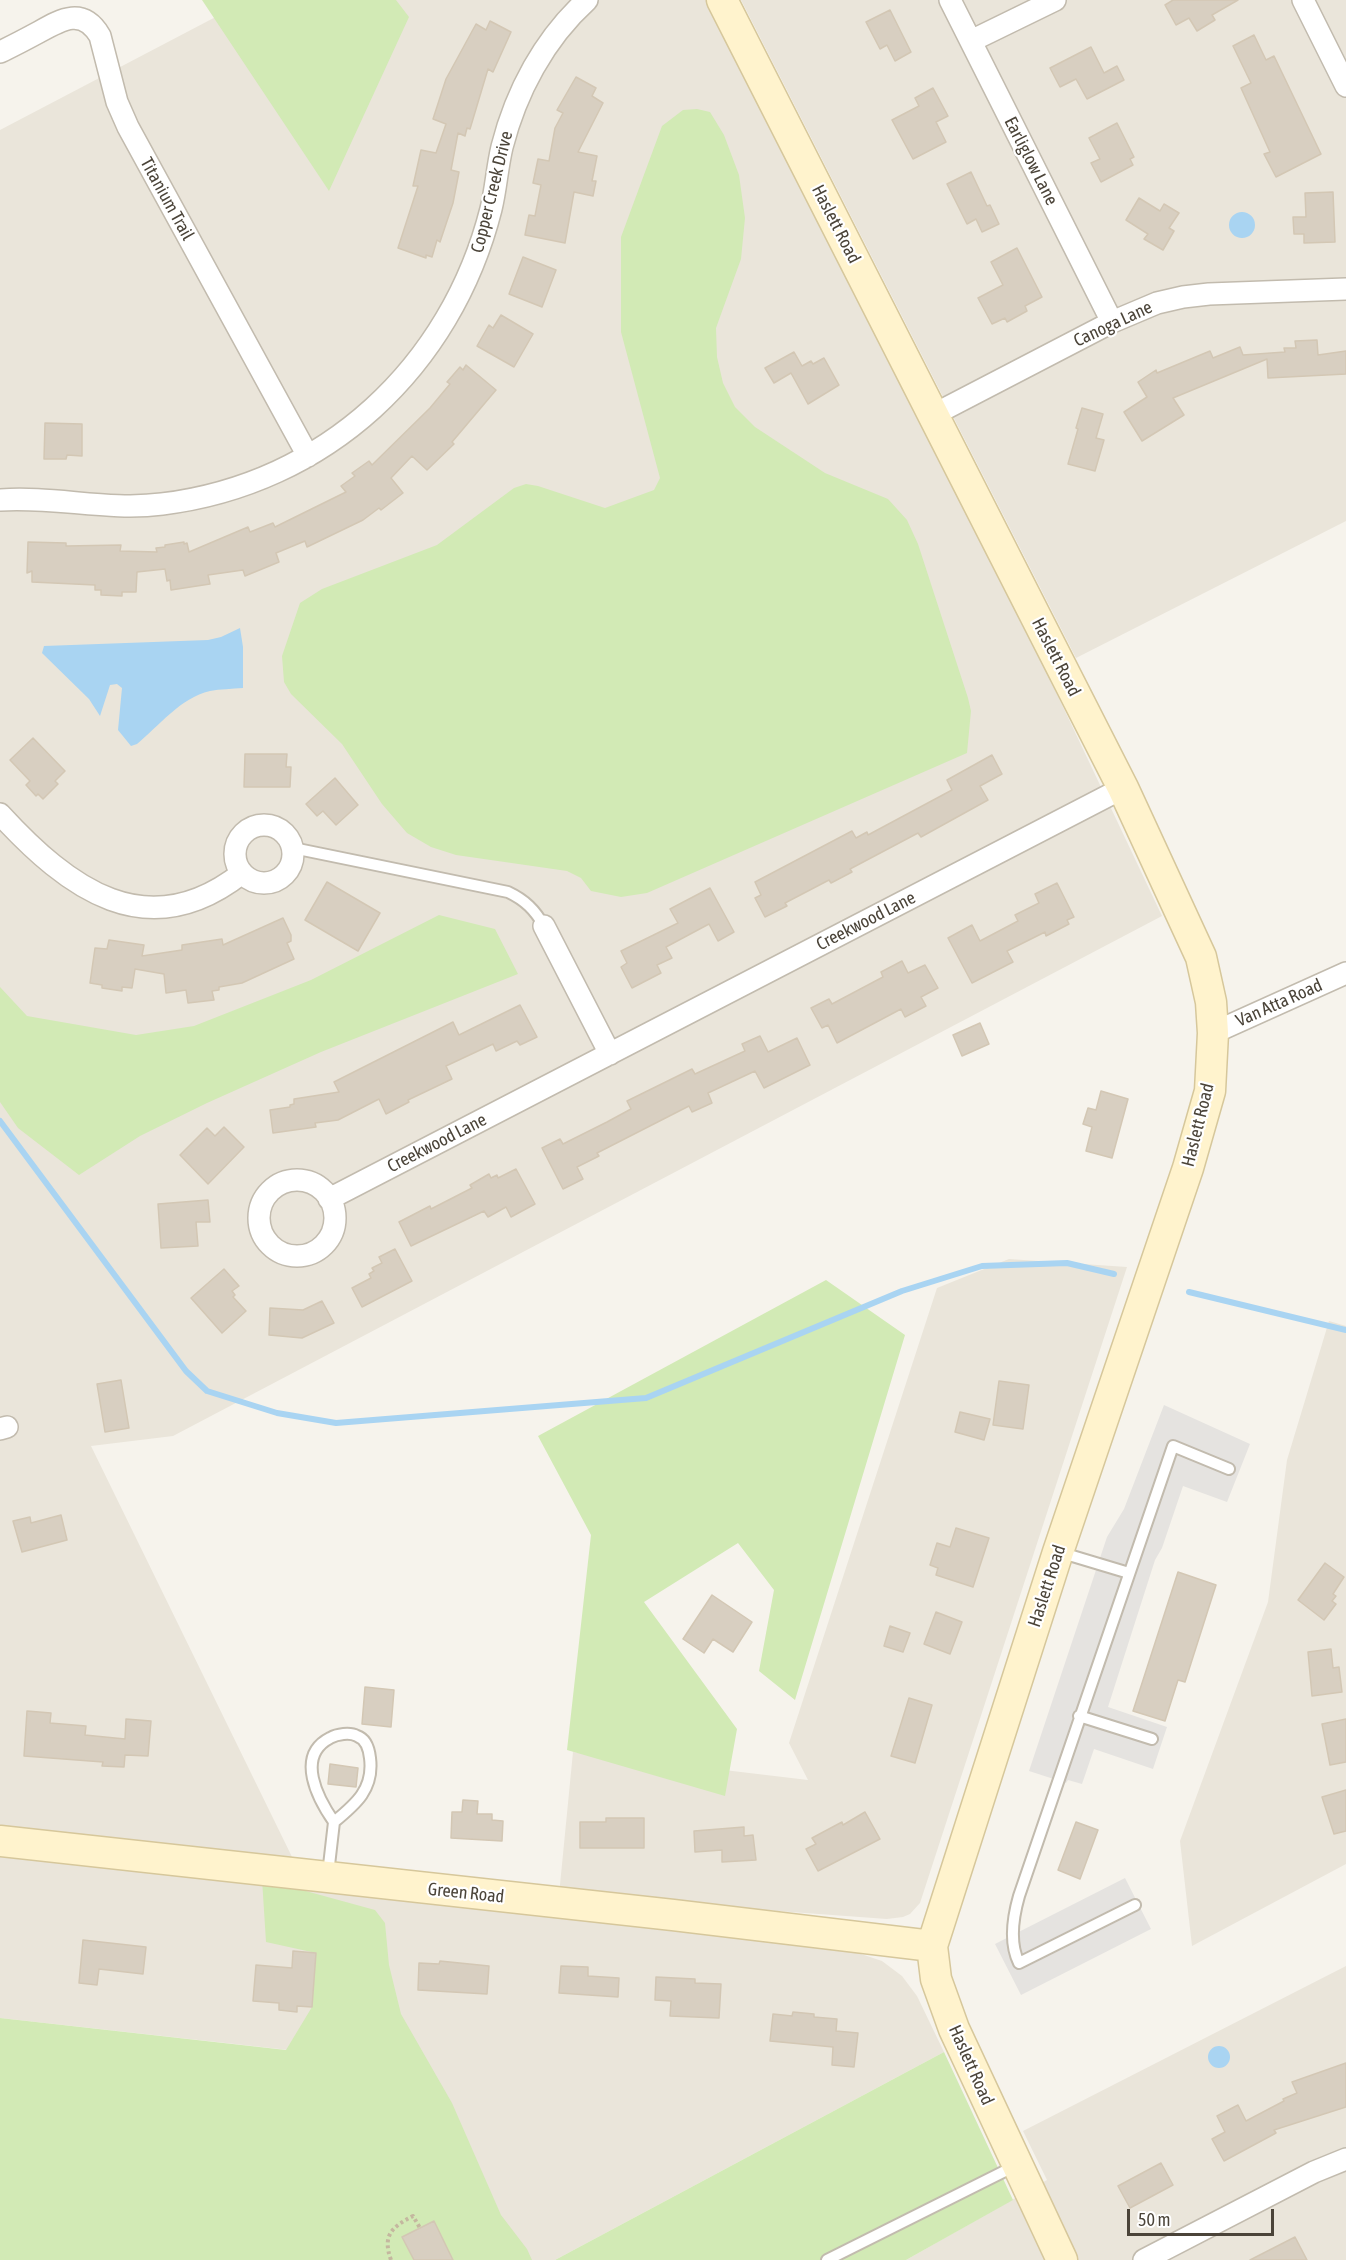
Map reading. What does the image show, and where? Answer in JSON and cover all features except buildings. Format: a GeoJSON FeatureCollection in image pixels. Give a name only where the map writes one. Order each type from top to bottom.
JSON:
{"type":"FeatureCollection","features":[{"type":"Feature","properties":{"kind":"street","name":"Copper Creek Drive"},"geometry":{"type":"LineString","coordinates":[[0,500],[47,500],[101,506],[161,504],[211,495],[250,483],[308,456],[352,427],[384,399],[426,351],[444,324],[469,277],[484,237],[502,150],[516,103],[526,80],[551,39],[586,0]]}},
{"type":"Feature","properties":{"kind":"street","name":"Haslett Road"},"geometry":{"type":"LineString","coordinates":[[722,0],[1123,788],[1201,957],[1211,1002],[1213,1033],[1210,1091],[1188,1168],[1058,1552],[932,1946],[936,1979],[954,2030],[1062,2260]]}},
{"type":"Feature","properties":{"kind":"street","name":"Earliglow Lane"},"geometry":{"type":"LineString","coordinates":[[950,0],[1112,322]]}},
{"type":"Feature","properties":{"kind":"street"},"geometry":{"type":"LineString","coordinates":[[971,41],[1055,0]]}},
{"type":"Feature","properties":{"kind":"street"},"geometry":{"type":"LineString","coordinates":[[1302,0],[1346,86]]}},
{"type":"Feature","properties":{"kind":"street","name":"Titanium Trail"},"geometry":{"type":"LineString","coordinates":[[0,52],[71,17],[89,22],[96,28],[117,102],[128,127],[308,456]]}},
{"type":"Feature","properties":{"kind":"street","name":"Canoga Lane"},"geometry":{"type":"LineString","coordinates":[[933,416],[1142,308],[1183,297],[1346,289]]}},
{"type":"Feature","properties":{"kind":"street","name":"Creekwood Lane"},"geometry":{"type":"LineString","coordinates":[[329,1199],[1123,788]]}},
{"type":"Feature","properties":{"kind":"street"},"geometry":{"type":"LineString","coordinates":[[0,814],[35,852],[51,865],[96,895],[114,902],[134,906],[173,906],[210,895],[242,873]]}},
{"type":"Feature","properties":{"kind":"street"},"geometry":{"type":"LineString","coordinates":[[270,825],[279,828],[286,834],[293,848],[293,861],[289,869],[276,881],[257,883],[242,873],[237,865],[235,847],[238,839],[252,827],[270,825]]}},
{"type":"Feature","properties":{"kind":"street"},"geometry":{"type":"LineString","coordinates":[[544,926],[610,1054]]}},
{"type":"Feature","properties":{"kind":"street","name":"Van Atta Road"},"geometry":{"type":"LineString","coordinates":[[1213,1033],[1346,973]]}},
{"type":"Feature","properties":{"kind":"street","name":"Green Road"},"geometry":{"type":"LineString","coordinates":[[0,1840],[932,1946]]}},
{"type":"Feature","properties":{"kind":"street"},"geometry":{"type":"LineString","coordinates":[[1144,2260],[1314,2172],[1346,2158]]}},
{"type":"Feature","properties":{"kind":"lane"},"geometry":{"type":"LineString","coordinates":[[293,848],[508,892],[532,908],[544,926]]}},
{"type":"Feature","properties":{"kind":"lane"},"geometry":{"type":"LineString","coordinates":[[1135,1905],[1019,1963],[1013,1935],[1015,1910],[1019,1896],[1173,1446],[1229,1469]]}},
{"type":"Feature","properties":{"kind":"lane"},"geometry":{"type":"LineString","coordinates":[[1058,1552],[1129,1573]]}},
{"type":"Feature","properties":{"kind":"lane"},"geometry":{"type":"LineString","coordinates":[[1079,1716],[1152,1739]]}},
{"type":"Feature","properties":{"kind":"lane"},"geometry":{"type":"LineString","coordinates":[[328,1878],[334,1822],[322,1805],[314,1787],[313,1758],[317,1748],[325,1741],[334,1736],[355,1734],[364,1740],[369,1751],[372,1771],[361,1796],[334,1822]]}},
{"type":"Feature","properties":{"kind":"lane"},"geometry":{"type":"LineString","coordinates":[[827,2260],[1017,2165]]}},
{"type":"Feature","properties":{"kind":"path"},"geometry":{"type":"LineString","coordinates":[[391,2260],[387,2241],[392,2230],[413,2216],[420,2228]]}},
{"type":"Feature","properties":{"kind":"shaded area"},"geometry":{"type":"Polygon","coordinates":[[[248,0],[706,0],[1047,673],[1162,916],[173,1436],[91,1446],[295,1863],[0,1829],[0,130],[248,0]]]}},
{"type":"Feature","properties":{"kind":"shaded area"},"geometry":{"type":"Polygon","coordinates":[[[741,0],[1346,0],[1346,521],[1076,658],[741,0]]]}},
{"type":"Feature","properties":{"kind":"shaded area"},"geometry":{"type":"Polygon","coordinates":[[[1009,1259],[1127,1267],[920,1903],[910,1914],[887,1919],[559,1895],[573,1752],[808,1780],[789,1743],[937,1288],[1009,1259]]]}},
{"type":"Feature","properties":{"kind":"shaded area"},"geometry":{"type":"Polygon","coordinates":[[[1329,1321],[1346,1326],[1346,1864],[1192,1946],[1180,1841],[1268,1602],[1287,1460],[1329,1321]]]}},
{"type":"Feature","properties":{"kind":"shaded area"},"geometry":{"type":"Polygon","coordinates":[[[1164,1405],[1250,1444],[1227,1502],[1183,1486],[1162,1548],[1155,1560],[1108,1707],[1167,1727],[1153,1769],[1094,1749],[1082,1784],[1068,1780],[1066,1783],[1029,1771],[1107,1537],[1124,1509],[1164,1405]]]}},
{"type":"Feature","properties":{"kind":"shaded area"},"geometry":{"type":"Polygon","coordinates":[[[0,1849],[855,1952],[882,1961],[902,1976],[917,1996],[944,2052],[555,2260],[496,2260],[388,2061],[0,2018],[0,1849]]]}},
{"type":"Feature","properties":{"kind":"shaded area"},"geometry":{"type":"Polygon","coordinates":[[[1125,1878],[1151,1929],[1021,1995],[995,1944],[1125,1878]]]}},
{"type":"Feature","properties":{"kind":"shaded area"},"geometry":{"type":"Polygon","coordinates":[[[1346,1966],[1346,2260],[906,2260],[1047,2180],[1023,2131],[1346,1966]]]}},
{"type":"Feature","properties":{"kind":"green space"},"geometry":{"type":"Polygon","coordinates":[[[202,0],[396,0],[409,17],[329,191],[202,0]]]}},
{"type":"Feature","properties":{"kind":"green space"},"geometry":{"type":"Polygon","coordinates":[[[697,109],[710,112],[724,135],[739,175],[745,218],[741,259],[716,328],[717,357],[723,383],[735,407],[755,427],[825,473],[888,499],[907,520],[918,544],[968,698],[971,711],[967,753],[647,893],[621,897],[591,891],[581,878],[567,871],[456,855],[431,847],[407,833],[382,804],[342,744],[291,694],[284,682],[282,656],[300,603],[322,589],[437,545],[514,488],[526,484],[538,486],[605,508],[654,490],[660,478],[621,332],[621,237],[662,126],[683,110],[697,109]]]}},
{"type":"Feature","properties":{"kind":"green space"},"geometry":{"type":"Polygon","coordinates":[[[439,915],[495,929],[518,974],[321,1052],[207,1103],[140,1136],[79,1175],[18,1128],[0,1102],[0,987],[27,1016],[136,1035],[194,1026],[311,980],[439,915]]]}},
{"type":"Feature","properties":{"kind":"green space"},"geometry":{"type":"Polygon","coordinates":[[[826,1280],[905,1335],[795,1700],[759,1671],[774,1590],[738,1543],[644,1602],[737,1729],[725,1796],[567,1750],[591,1535],[538,1436],[826,1280]]]}},
{"type":"Feature","properties":{"kind":"green space"},"geometry":{"type":"Polygon","coordinates":[[[262,1879],[375,1910],[385,1923],[389,1965],[401,2014],[452,2103],[501,2215],[527,2249],[532,2260],[0,2260],[0,2018],[286,2050],[312,2007],[316,1953],[266,1942],[262,1879]]]}},
{"type":"Feature","properties":{"kind":"green space"},"geometry":{"type":"Polygon","coordinates":[[[944,2052],[1013,2200],[906,2260],[555,2260],[944,2052]]]}},
{"type":"Feature","properties":{"kind":"water"},"geometry":{"type":"Polygon","coordinates":[[[1242,212],[1251,216],[1255,225],[1251,234],[1242,238],[1233,234],[1229,225],[1233,216],[1242,212]]]}},
{"type":"Feature","properties":{"kind":"water"},"geometry":{"type":"Polygon","coordinates":[[[240,628],[243,647],[243,688],[210,691],[189,700],[170,713],[137,744],[131,746],[118,730],[122,688],[117,684],[110,685],[100,716],[89,699],[42,653],[44,646],[208,640],[240,628]]]}},
{"type":"Feature","properties":{"kind":"water"},"geometry":{"type":"Polygon","coordinates":[[[1219,2046],[1227,2049],[1230,2057],[1227,2065],[1219,2068],[1211,2065],[1208,2057],[1211,2049],[1219,2046]]]}},
{"type":"Feature","properties":{"kind":"waterway"},"geometry":{"type":"LineString","coordinates":[[0,1121],[186,1371],[207,1391],[277,1413],[336,1423],[646,1398],[902,1291],[982,1266],[1067,1263],[1114,1274]]}},
{"type":"Feature","properties":{"kind":"waterway"},"geometry":{"type":"LineString","coordinates":[[1189,1292],[1346,1330]]}}]}
